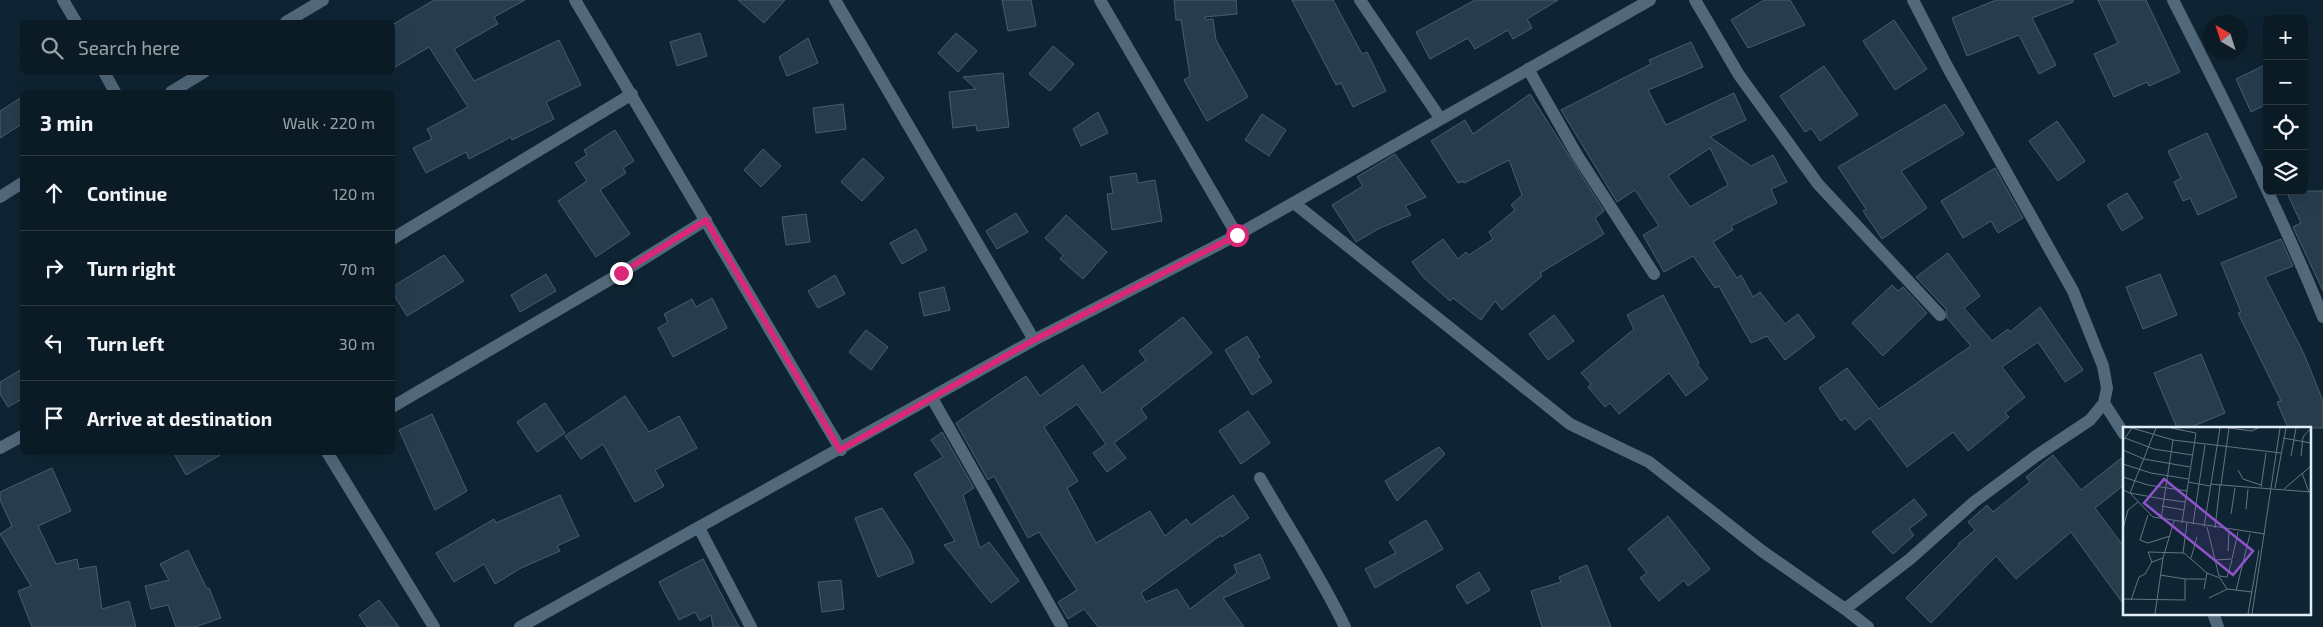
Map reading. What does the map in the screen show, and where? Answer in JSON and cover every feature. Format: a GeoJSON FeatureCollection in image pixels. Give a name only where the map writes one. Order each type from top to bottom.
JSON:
{"type":"FeatureCollection","features":[{"type":"Feature","properties":{"kind":"street"},"geometry":{"type":"LineString","coordinates":[[63,0],[75,20]]}},
{"type":"Feature","properties":{"kind":"street"},"geometry":{"type":"LineString","coordinates":[[289,20],[323,0]]}},
{"type":"Feature","properties":{"kind":"street"},"geometry":{"type":"LineString","coordinates":[[576,0],[840,450]]}},
{"type":"Feature","properties":{"kind":"street"},"geometry":{"type":"LineString","coordinates":[[835,0],[1034,340]]}},
{"type":"Feature","properties":{"kind":"street"},"geometry":{"type":"LineString","coordinates":[[1100,0],[1237,235]]}},
{"type":"Feature","properties":{"kind":"street"},"geometry":{"type":"LineString","coordinates":[[1360,0],[1440,118]]}},
{"type":"Feature","properties":{"kind":"street"},"geometry":{"type":"LineString","coordinates":[[520,627],[1034,340],[1237,235],[1650,0]]}},
{"type":"Feature","properties":{"kind":"street"},"geometry":{"type":"LineString","coordinates":[[1695,0],[1739,75],[1818,184],[1940,315]]}},
{"type":"Feature","properties":{"kind":"street"},"geometry":{"type":"LineString","coordinates":[[1846,609],[1910,559],[1974,502],[2036,456],[2090,420],[2104,403],[2107,388],[2103,366],[2073,291],[1952,77],[1913,0]]}},
{"type":"Feature","properties":{"kind":"street"},"geometry":{"type":"LineString","coordinates":[[2173,0],[2293,247],[2323,317]]}},
{"type":"Feature","properties":{"kind":"street"},"geometry":{"type":"LineString","coordinates":[[1528,69],[1577,155],[1654,274]]}},
{"type":"Feature","properties":{"kind":"street"},"geometry":{"type":"LineString","coordinates":[[106,75],[114,90]]}},
{"type":"Feature","properties":{"kind":"street"},"geometry":{"type":"LineString","coordinates":[[174,90],[199,75]]}},
{"type":"Feature","properties":{"kind":"street"},"geometry":{"type":"LineString","coordinates":[[395,237],[632,94]]}},
{"type":"Feature","properties":{"kind":"street"},"geometry":{"type":"LineString","coordinates":[[0,197],[20,184]]}},
{"type":"Feature","properties":{"kind":"street"},"geometry":{"type":"LineString","coordinates":[[1294,202],[1427,307],[1570,424],[1649,462],[1762,551],[1846,609],[1868,627]]}},
{"type":"Feature","properties":{"kind":"street"},"geometry":{"type":"LineString","coordinates":[[395,405],[706,220]]}},
{"type":"Feature","properties":{"kind":"street"},"geometry":{"type":"LineString","coordinates":[[932,398],[1062,627]]}},
{"type":"Feature","properties":{"kind":"street"},"geometry":{"type":"LineString","coordinates":[[2104,403],[2123,432]]}},
{"type":"Feature","properties":{"kind":"street"},"geometry":{"type":"LineString","coordinates":[[0,448],[20,437]]}},
{"type":"Feature","properties":{"kind":"street"},"geometry":{"type":"LineString","coordinates":[[329,455],[434,627]]}},
{"type":"Feature","properties":{"kind":"street"},"geometry":{"type":"LineString","coordinates":[[1260,478],[1302,551],[1324,583],[1345,627]]}},
{"type":"Feature","properties":{"kind":"street"},"geometry":{"type":"LineString","coordinates":[[699,528],[752,627]]}},
{"type":"Feature","properties":{"kind":"street"},"geometry":{"type":"LineString","coordinates":[[2213,614],[2218,627]]}},
{"type":"Feature","properties":{"kind":"building"},"geometry":{"type":"Polygon","coordinates":[[[434,0],[525,0],[494,17],[498,24],[454,49],[474,81],[559,40],[581,85],[546,102],[554,119],[512,140],[511,137],[469,159],[466,152],[426,173],[413,148],[432,139],[427,129],[468,107],[429,47],[395,67],[395,23],[434,0]]]}},
{"type":"Feature","properties":{"kind":"building"},"geometry":{"type":"Polygon","coordinates":[[[738,0],[785,0],[764,23],[738,0]]]}},
{"type":"Feature","properties":{"kind":"building"},"geometry":{"type":"Polygon","coordinates":[[[1002,0],[1031,0],[1036,26],[1008,31],[1002,0]]]}},
{"type":"Feature","properties":{"kind":"building"},"geometry":{"type":"Polygon","coordinates":[[[1174,0],[1236,0],[1237,14],[1205,17],[1205,20],[1213,19],[1216,40],[1248,97],[1207,121],[1184,80],[1190,76],[1181,20],[1176,20],[1174,0]]]}},
{"type":"Feature","properties":{"kind":"building"},"geometry":{"type":"Polygon","coordinates":[[[1292,0],[1333,0],[1362,54],[1367,52],[1386,91],[1353,107],[1341,83],[1336,85],[1292,0]]]}},
{"type":"Feature","properties":{"kind":"building"},"geometry":{"type":"Polygon","coordinates":[[[1475,0],[1558,0],[1527,19],[1532,28],[1513,39],[1508,30],[1475,49],[1468,38],[1430,59],[1416,32],[1475,0]]]}},
{"type":"Feature","properties":{"kind":"building"},"geometry":{"type":"Polygon","coordinates":[[[1764,0],[1790,0],[1805,25],[1748,48],[1731,20],[1764,0]]]}},
{"type":"Feature","properties":{"kind":"building"},"geometry":{"type":"Polygon","coordinates":[[[1996,0],[2073,0],[2073,2],[2032,18],[2056,65],[2039,74],[2019,35],[1967,56],[1952,18],[1996,0]]]}},
{"type":"Feature","properties":{"kind":"building"},"geometry":{"type":"Polygon","coordinates":[[[2098,0],[2146,0],[2180,72],[2149,86],[2147,82],[2114,97],[2094,54],[2118,43],[2098,0]]]}},
{"type":"Feature","properties":{"kind":"building"},"geometry":{"type":"Polygon","coordinates":[[[1894,20],[1927,69],[1895,90],[1863,41],[1894,20]]]}},
{"type":"Feature","properties":{"kind":"building"},"geometry":{"type":"Polygon","coordinates":[[[700,33],[707,56],[677,66],[670,42],[700,33]]]}},
{"type":"Feature","properties":{"kind":"building"},"geometry":{"type":"Polygon","coordinates":[[[956,33],[977,51],[958,72],[938,53],[956,33]]]}},
{"type":"Feature","properties":{"kind":"building"},"geometry":{"type":"Polygon","coordinates":[[[808,38],[818,63],[787,76],[779,57],[808,38]]]}},
{"type":"Feature","properties":{"kind":"building"},"geometry":{"type":"Polygon","coordinates":[[[1691,42],[1703,67],[1648,90],[1666,125],[1734,93],[1746,120],[1710,137],[1751,166],[1773,155],[1787,182],[1771,189],[1777,203],[1731,226],[1733,230],[1713,242],[1737,278],[1741,275],[1753,297],[1760,292],[1785,324],[1798,314],[1815,337],[1785,360],[1767,336],[1751,343],[1719,286],[1715,288],[1693,256],[1664,272],[1643,235],[1659,226],[1635,190],[1617,202],[1561,110],[1651,64],[1649,60],[1691,42]],[[1710,148],[1668,176],[1690,207],[1728,185],[1710,148]]]}},
{"type":"Feature","properties":{"kind":"building"},"geometry":{"type":"Polygon","coordinates":[[[1053,46],[1074,64],[1050,91],[1029,74],[1053,46]]]}},
{"type":"Feature","properties":{"kind":"building"},"geometry":{"type":"Polygon","coordinates":[[[1824,66],[1858,115],[1820,141],[1811,128],[1805,132],[1780,96],[1824,66]]]}},
{"type":"Feature","properties":{"kind":"building"},"geometry":{"type":"Polygon","coordinates":[[[2263,66],[2263,106],[2251,112],[2236,79],[2263,66]]]}},
{"type":"Feature","properties":{"kind":"building"},"geometry":{"type":"Polygon","coordinates":[[[1003,73],[1009,127],[977,131],[976,125],[953,128],[949,92],[976,89],[963,77],[1003,73]]]}},
{"type":"Feature","properties":{"kind":"building"},"geometry":{"type":"Polygon","coordinates":[[[1530,94],[1604,211],[1595,218],[1604,234],[1540,273],[1542,276],[1502,310],[1495,301],[1481,320],[1453,298],[1450,301],[1423,277],[1412,262],[1443,239],[1458,259],[1466,252],[1469,255],[1493,239],[1489,232],[1515,210],[1511,205],[1522,195],[1509,160],[1464,183],[1463,181],[1458,183],[1431,141],[1465,120],[1473,134],[1530,94]]]}},
{"type":"Feature","properties":{"kind":"building"},"geometry":{"type":"Polygon","coordinates":[[[20,98],[20,125],[0,138],[0,111],[20,98]]]}},
{"type":"Feature","properties":{"kind":"building"},"geometry":{"type":"Polygon","coordinates":[[[843,104],[846,129],[816,133],[813,108],[843,104]]]}},
{"type":"Feature","properties":{"kind":"building"},"geometry":{"type":"Polygon","coordinates":[[[1945,104],[1964,134],[1901,171],[1927,208],[1882,239],[1863,211],[1866,209],[1838,167],[1945,104]]]}},
{"type":"Feature","properties":{"kind":"building"},"geometry":{"type":"Polygon","coordinates":[[[1098,112],[1108,133],[1081,146],[1073,129],[1098,112]]]}},
{"type":"Feature","properties":{"kind":"building"},"geometry":{"type":"Polygon","coordinates":[[[1262,114],[1286,130],[1269,156],[1245,140],[1262,114]]]}},
{"type":"Feature","properties":{"kind":"building"},"geometry":{"type":"Polygon","coordinates":[[[2057,121],[2085,161],[2058,181],[2029,141],[2057,121]]]}},
{"type":"Feature","properties":{"kind":"building"},"geometry":{"type":"Polygon","coordinates":[[[615,130],[634,161],[623,168],[626,173],[600,190],[630,234],[596,257],[558,201],[587,181],[575,163],[587,155],[584,150],[615,130]]]}},
{"type":"Feature","properties":{"kind":"building"},"geometry":{"type":"Polygon","coordinates":[[[2207,133],[2237,197],[2198,215],[2190,198],[2183,201],[2174,182],[2181,178],[2168,151],[2207,133]]]}},
{"type":"Feature","properties":{"kind":"building"},"geometry":{"type":"Polygon","coordinates":[[[763,149],[781,166],[761,187],[744,170],[763,149]]]}},
{"type":"Feature","properties":{"kind":"building"},"geometry":{"type":"Polygon","coordinates":[[[1395,154],[1426,197],[1405,206],[1411,215],[1378,229],[1356,242],[1332,205],[1363,186],[1357,177],[1395,154]]]}},
{"type":"Feature","properties":{"kind":"building"},"geometry":{"type":"Polygon","coordinates":[[[863,158],[884,178],[862,201],[841,182],[863,158]]]}},
{"type":"Feature","properties":{"kind":"building"},"geometry":{"type":"Polygon","coordinates":[[[1995,168],[2023,218],[1998,233],[1991,221],[1963,238],[1941,201],[1995,168]]]}},
{"type":"Feature","properties":{"kind":"building"},"geometry":{"type":"Polygon","coordinates":[[[1136,173],[1138,183],[1155,180],[1162,221],[1112,230],[1107,194],[1113,193],[1110,177],[1136,173]]]}},
{"type":"Feature","properties":{"kind":"building"},"geometry":{"type":"Polygon","coordinates":[[[2308,191],[2323,191],[2323,291],[2293,227],[2301,223],[2288,195],[2308,195],[2308,191]]]}},
{"type":"Feature","properties":{"kind":"building"},"geometry":{"type":"Polygon","coordinates":[[[2127,193],[2143,218],[2122,231],[2107,205],[2127,193]]]}},
{"type":"Feature","properties":{"kind":"building"},"geometry":{"type":"Polygon","coordinates":[[[1016,213],[1028,232],[997,249],[986,231],[1016,213]]]}},
{"type":"Feature","properties":{"kind":"building"},"geometry":{"type":"Polygon","coordinates":[[[806,214],[810,242],[786,245],[782,217],[806,214]]]}},
{"type":"Feature","properties":{"kind":"building"},"geometry":{"type":"Polygon","coordinates":[[[1066,215],[1107,252],[1083,279],[1060,259],[1063,255],[1045,238],[1066,215]]]}},
{"type":"Feature","properties":{"kind":"building"},"geometry":{"type":"Polygon","coordinates":[[[916,229],[927,250],[902,264],[890,243],[916,229]]]}},
{"type":"Feature","properties":{"kind":"building"},"geometry":{"type":"Polygon","coordinates":[[[2281,239],[2293,266],[2265,277],[2304,354],[2323,401],[2323,428],[2288,427],[2277,402],[2281,401],[2238,313],[2241,312],[2221,263],[2281,239]]]}},
{"type":"Feature","properties":{"kind":"building"},"geometry":{"type":"Polygon","coordinates":[[[1948,253],[1980,296],[1964,308],[1992,341],[2008,329],[2010,332],[2040,307],[2083,370],[2065,382],[2038,342],[2002,367],[2025,397],[2005,413],[2009,417],[1968,451],[1953,432],[1907,467],[1870,418],[1855,430],[1845,418],[1841,421],[1819,388],[1847,368],[1879,409],[1971,346],[1947,318],[1946,309],[1916,277],[1948,253]]]}},
{"type":"Feature","properties":{"kind":"building"},"geometry":{"type":"Polygon","coordinates":[[[444,255],[464,281],[407,316],[395,297],[395,285],[444,255]]]}},
{"type":"Feature","properties":{"kind":"building"},"geometry":{"type":"Polygon","coordinates":[[[546,274],[556,291],[520,312],[511,295],[546,274]]]}},
{"type":"Feature","properties":{"kind":"building"},"geometry":{"type":"Polygon","coordinates":[[[2160,274],[2177,315],[2143,329],[2126,287],[2160,274]]]}},
{"type":"Feature","properties":{"kind":"building"},"geometry":{"type":"Polygon","coordinates":[[[835,275],[845,294],[818,308],[808,291],[835,275]]]}},
{"type":"Feature","properties":{"kind":"building"},"geometry":{"type":"Polygon","coordinates":[[[1892,285],[1898,291],[1903,287],[1927,313],[1883,356],[1852,323],[1892,285]]]}},
{"type":"Feature","properties":{"kind":"building"},"geometry":{"type":"Polygon","coordinates":[[[944,287],[950,310],[924,316],[919,293],[944,287]]]}},
{"type":"Feature","properties":{"kind":"building"},"geometry":{"type":"Polygon","coordinates":[[[1663,295],[1699,363],[1697,364],[1708,379],[1686,396],[1669,373],[1619,414],[1610,403],[1605,407],[1588,387],[1591,384],[1581,373],[1634,329],[1627,315],[1663,295]]]}},
{"type":"Feature","properties":{"kind":"building"},"geometry":{"type":"Polygon","coordinates":[[[712,298],[727,328],[673,357],[658,328],[668,322],[664,314],[692,299],[696,307],[712,298]]]}},
{"type":"Feature","properties":{"kind":"building"},"geometry":{"type":"Polygon","coordinates":[[[1554,315],[1574,341],[1548,360],[1529,334],[1554,315]]]}},
{"type":"Feature","properties":{"kind":"building"},"geometry":{"type":"Polygon","coordinates":[[[1183,317],[1212,353],[1141,409],[1147,418],[1114,443],[1126,458],[1107,472],[1093,453],[1106,444],[1077,404],[1044,427],[1078,481],[1067,488],[1096,543],[1150,511],[1165,536],[1186,519],[1191,525],[1233,495],[1249,518],[1222,537],[1221,535],[1141,593],[1146,602],[1177,589],[1190,609],[1237,573],[1234,565],[1260,554],[1270,578],[1223,598],[1244,627],[1098,627],[1084,609],[1068,619],[1058,602],[1077,590],[1039,532],[1028,538],[994,476],[988,480],[956,423],[1026,376],[1040,396],[1083,365],[1102,393],[1146,360],[1139,351],[1183,317]]]}},
{"type":"Feature","properties":{"kind":"building"},"geometry":{"type":"Polygon","coordinates":[[[866,330],[888,347],[871,370],[849,352],[866,330]]]}},
{"type":"Feature","properties":{"kind":"building"},"geometry":{"type":"Polygon","coordinates":[[[1247,336],[1260,357],[1257,359],[1272,382],[1252,395],[1225,350],[1247,336]]]}},
{"type":"Feature","properties":{"kind":"building"},"geometry":{"type":"Polygon","coordinates":[[[2201,354],[2225,413],[2191,427],[2177,427],[2154,373],[2201,354]]]}},
{"type":"Feature","properties":{"kind":"building"},"geometry":{"type":"Polygon","coordinates":[[[20,370],[20,400],[8,407],[0,394],[0,382],[20,370]]]}},
{"type":"Feature","properties":{"kind":"building"},"geometry":{"type":"Polygon","coordinates":[[[625,396],[649,432],[679,416],[697,448],[655,470],[664,486],[635,502],[603,444],[581,459],[565,436],[625,396]]]}},
{"type":"Feature","properties":{"kind":"building"},"geometry":{"type":"Polygon","coordinates":[[[545,403],[565,433],[537,452],[517,422],[545,403]]]}},
{"type":"Feature","properties":{"kind":"building"},"geometry":{"type":"Polygon","coordinates":[[[1248,411],[1270,443],[1241,464],[1219,431],[1248,411]]]}},
{"type":"Feature","properties":{"kind":"building"},"geometry":{"type":"Polygon","coordinates":[[[432,414],[467,491],[435,510],[399,430],[432,414]]]}},
{"type":"Feature","properties":{"kind":"building"},"geometry":{"type":"Polygon","coordinates":[[[942,432],[974,488],[963,495],[980,548],[989,542],[1019,581],[991,603],[944,545],[955,541],[914,474],[943,457],[931,440],[942,432]]]}},
{"type":"Feature","properties":{"kind":"building"},"geometry":{"type":"Polygon","coordinates":[[[1439,447],[1445,454],[1397,501],[1385,481],[1439,447]]]}},
{"type":"Feature","properties":{"kind":"building"},"geometry":{"type":"Polygon","coordinates":[[[175,455],[220,455],[186,475],[175,455]]]}},
{"type":"Feature","properties":{"kind":"building"},"geometry":{"type":"Polygon","coordinates":[[[2053,455],[2081,490],[2123,457],[2123,486],[2095,508],[2123,546],[2123,604],[2071,532],[2016,579],[1996,556],[1931,623],[1906,598],[1958,544],[1975,530],[1968,522],[1987,505],[1993,512],[2030,482],[2026,477],[2053,455]]]}},
{"type":"Feature","properties":{"kind":"building"},"geometry":{"type":"Polygon","coordinates":[[[52,468],[71,511],[38,526],[56,564],[77,559],[79,569],[96,566],[102,609],[129,601],[136,627],[32,627],[18,591],[31,586],[0,534],[12,526],[0,500],[0,492],[52,468]]]}},
{"type":"Feature","properties":{"kind":"building"},"geometry":{"type":"Polygon","coordinates":[[[560,495],[579,536],[557,546],[560,551],[521,568],[495,584],[484,564],[454,582],[436,553],[494,519],[496,523],[560,495]]]}},
{"type":"Feature","properties":{"kind":"building"},"geometry":{"type":"Polygon","coordinates":[[[1914,499],[1927,515],[1909,529],[1914,535],[1893,554],[1872,532],[1914,499]]]}},
{"type":"Feature","properties":{"kind":"building"},"geometry":{"type":"Polygon","coordinates":[[[882,508],[910,551],[914,563],[878,577],[855,518],[882,508]]]}},
{"type":"Feature","properties":{"kind":"building"},"geometry":{"type":"Polygon","coordinates":[[[1668,516],[1710,569],[1688,586],[1684,580],[1659,601],[1640,578],[1647,573],[1628,549],[1668,516]]]}},
{"type":"Feature","properties":{"kind":"building"},"geometry":{"type":"Polygon","coordinates":[[[1426,520],[1443,549],[1375,588],[1365,569],[1396,553],[1389,542],[1426,520]]]}},
{"type":"Feature","properties":{"kind":"building"},"geometry":{"type":"Polygon","coordinates":[[[188,550],[207,589],[209,588],[221,618],[195,627],[176,627],[168,605],[151,609],[145,586],[169,580],[160,564],[188,550]]]}},
{"type":"Feature","properties":{"kind":"building"},"geometry":{"type":"Polygon","coordinates":[[[703,559],[739,627],[713,627],[711,615],[700,621],[695,612],[679,620],[659,582],[703,559]]]}},
{"type":"Feature","properties":{"kind":"building"},"geometry":{"type":"Polygon","coordinates":[[[1587,565],[1611,627],[1542,627],[1531,591],[1561,582],[1559,577],[1587,565]]]}},
{"type":"Feature","properties":{"kind":"building"},"geometry":{"type":"Polygon","coordinates":[[[1479,572],[1490,590],[1467,604],[1456,586],[1479,572]]]}},
{"type":"Feature","properties":{"kind":"building"},"geometry":{"type":"Polygon","coordinates":[[[841,580],[844,609],[822,612],[818,582],[841,580]]]}},
{"type":"Feature","properties":{"kind":"building"},"geometry":{"type":"Polygon","coordinates":[[[379,600],[399,627],[367,627],[359,615],[379,600]]]}},
{"type":"Feature","properties":{"kind":"route"},"geometry":{"type":"LineString","coordinates":[[621,273],[706,220],[840,450],[1034,340],[1237,235]]}}]}
